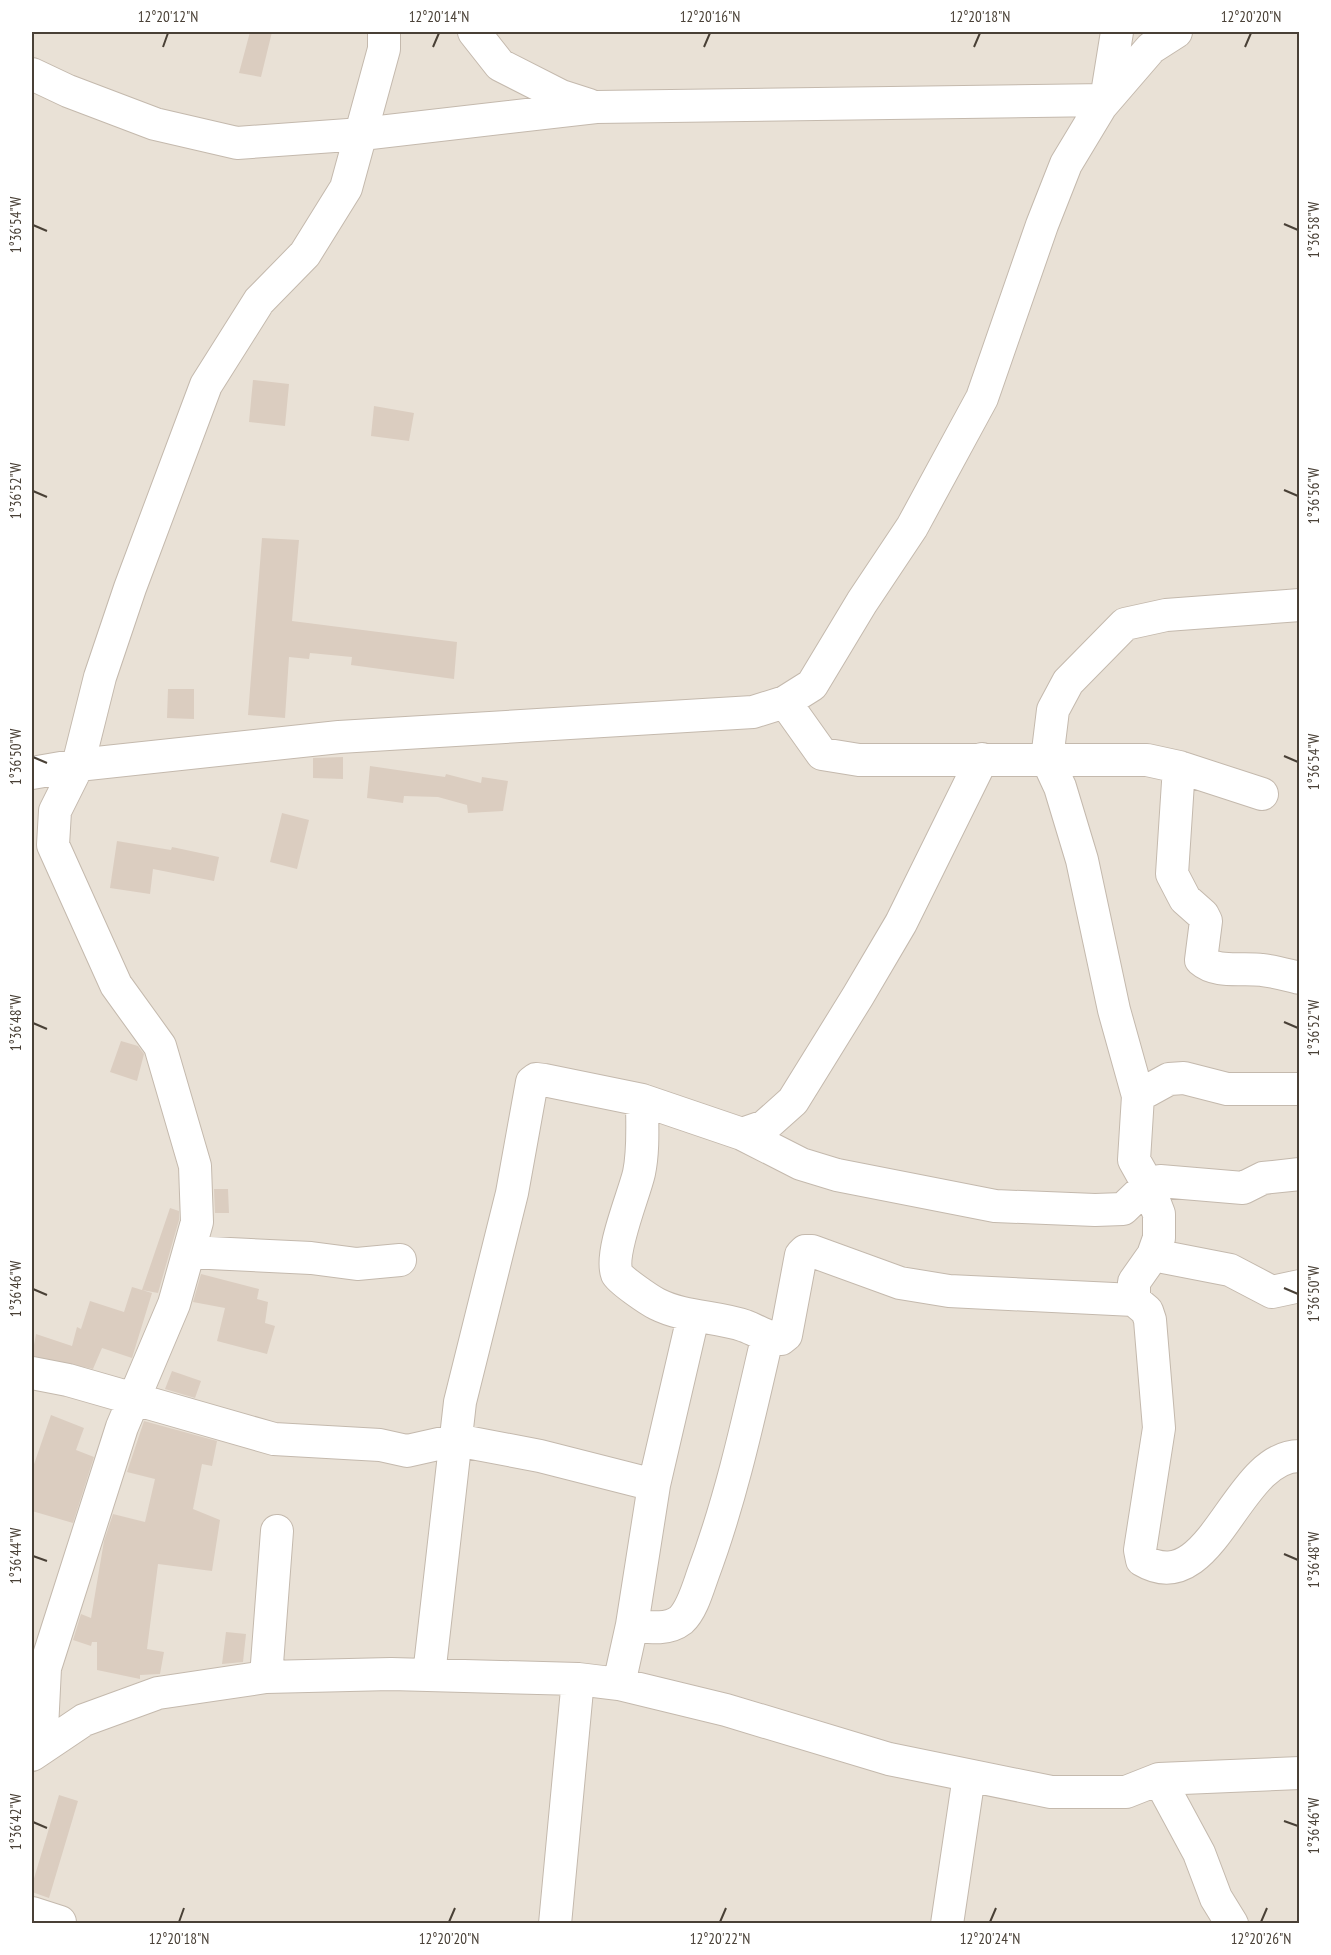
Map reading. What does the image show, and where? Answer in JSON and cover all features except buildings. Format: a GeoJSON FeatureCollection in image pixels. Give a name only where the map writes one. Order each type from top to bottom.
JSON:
{"type":"FeatureCollection","features":[{"type":"Feature","properties":{"kind":"street"},"geometry":{"type":"LineString","coordinates":[[36,1752],[38,1664],[134,1399],[174,1304],[197,1221],[195,1166],[160,1046],[116,985],[53,845],[42,840],[78,765],[100,677],[130,588],[206,385],[259,301],[305,254],[346,188],[384,49],[384,32]]}},
{"type":"Feature","properties":{"kind":"street"},"geometry":{"type":"LineString","coordinates":[[474,32],[500,65],[561,96],[596,107]]}},
{"type":"Feature","properties":{"kind":"street"},"geometry":{"type":"LineString","coordinates":[[1106,100],[1117,32]]}},
{"type":"Feature","properties":{"kind":"street"},"geometry":{"type":"LineString","coordinates":[[32,773],[78,765],[339,737],[753,712],[785,702],[812,686],[862,602],[912,527],[982,398],[1042,225],[1066,164],[1106,100],[1151,48],[1176,32]]}},
{"type":"Feature","properties":{"kind":"street"},"geometry":{"type":"LineString","coordinates":[[32,74],[68,91],[155,124],[237,143],[362,134],[596,107],[1106,100]]}},
{"type":"Feature","properties":{"kind":"street"},"geometry":{"type":"LineString","coordinates":[[1134,1300],[1134,1282],[1153,1255],[1159,1238],[1159,1215],[1148,1185],[1134,1160],[1138,1096],[1114,1010],[1082,860],[1060,787],[1047,759],[1053,710],[1068,682],[1125,624],[1166,615],[1299,605]]}},
{"type":"Feature","properties":{"kind":"street"},"geometry":{"type":"LineString","coordinates":[[785,702],[822,754],[859,760],[1147,760],[1179,767],[1262,794]]}},
{"type":"Feature","properties":{"kind":"street"},"geometry":{"type":"LineString","coordinates":[[742,1134],[765,1126],[793,1101],[901,923],[982,759]]}},
{"type":"Feature","properties":{"kind":"street"},"geometry":{"type":"LineString","coordinates":[[1179,767],[1172,874],[1185,899],[1203,915],[1206,921],[1201,960],[1206,965],[1231,970],[1261,969],[1299,978]]}},
{"type":"Feature","properties":{"kind":"street"},"geometry":{"type":"LineString","coordinates":[[429,1675],[460,1402],[512,1193],[532,1082],[536,1079],[642,1100],[742,1134],[801,1164],[837,1176],[996,1206],[1123,1209],[1148,1185],[1160,1181],[1243,1188],[1263,1178],[1299,1174]]}},
{"type":"Feature","properties":{"kind":"street"},"geometry":{"type":"LineString","coordinates":[[1138,1096],[1169,1079],[1201,1081],[1227,1089],[1299,1089]]}},
{"type":"Feature","properties":{"kind":"street"},"geometry":{"type":"LineString","coordinates":[[642,1100],[639,1173],[626,1213],[615,1268],[618,1278],[656,1304],[693,1317],[744,1326],[781,1339],[786,1335],[801,1255],[804,1251],[812,1251],[900,1282],[950,1291],[1134,1300],[1147,1311],[1150,1320],[1159,1428],[1140,1550],[1142,1560],[1166,1570],[1184,1566],[1209,1541],[1263,1472],[1276,1462],[1290,1456],[1299,1456]]}},
{"type":"Feature","properties":{"kind":"street"},"geometry":{"type":"LineString","coordinates":[[189,1252],[311,1258],[357,1264],[400,1260]]}},
{"type":"Feature","properties":{"kind":"street"},"geometry":{"type":"LineString","coordinates":[[1153,1255],[1230,1270],[1272,1292],[1299,1286]]}},
{"type":"Feature","properties":{"kind":"street"},"geometry":{"type":"LineString","coordinates":[[619,1684],[632,1625],[654,1485],[693,1317]]}},
{"type":"Feature","properties":{"kind":"street"},"geometry":{"type":"LineString","coordinates":[[632,1625],[661,1628],[683,1619],[696,1593],[735,1477],[766,1343],[770,1337]]}},
{"type":"Feature","properties":{"kind":"street"},"geometry":{"type":"LineString","coordinates":[[32,1373],[274,1439],[380,1445],[407,1451],[456,1440],[540,1456],[654,1485]]}},
{"type":"Feature","properties":{"kind":"street"},"geometry":{"type":"LineString","coordinates":[[266,1677],[277,1531]]}},
{"type":"Feature","properties":{"kind":"street"},"geometry":{"type":"LineString","coordinates":[[36,1752],[84,1720],[158,1693],[266,1677],[429,1675],[578,1679],[619,1684],[726,1710],[848,1748],[969,1776],[1052,1792],[1126,1791],[1159,1779],[1299,1773]]}},
{"type":"Feature","properties":{"kind":"street"},"geometry":{"type":"LineString","coordinates":[[555,1923],[578,1679]]}},
{"type":"Feature","properties":{"kind":"street"},"geometry":{"type":"LineString","coordinates":[[948,1923],[969,1776]]}},
{"type":"Feature","properties":{"kind":"street"},"geometry":{"type":"LineString","coordinates":[[1159,1779],[1198,1853],[1216,1898],[1232,1923]]}},
{"type":"Feature","properties":{"kind":"shaded area"},"geometry":{"type":"Polygon","coordinates":[[[32,32],[1299,32],[1299,1923],[32,1923],[32,32]]]}}]}
